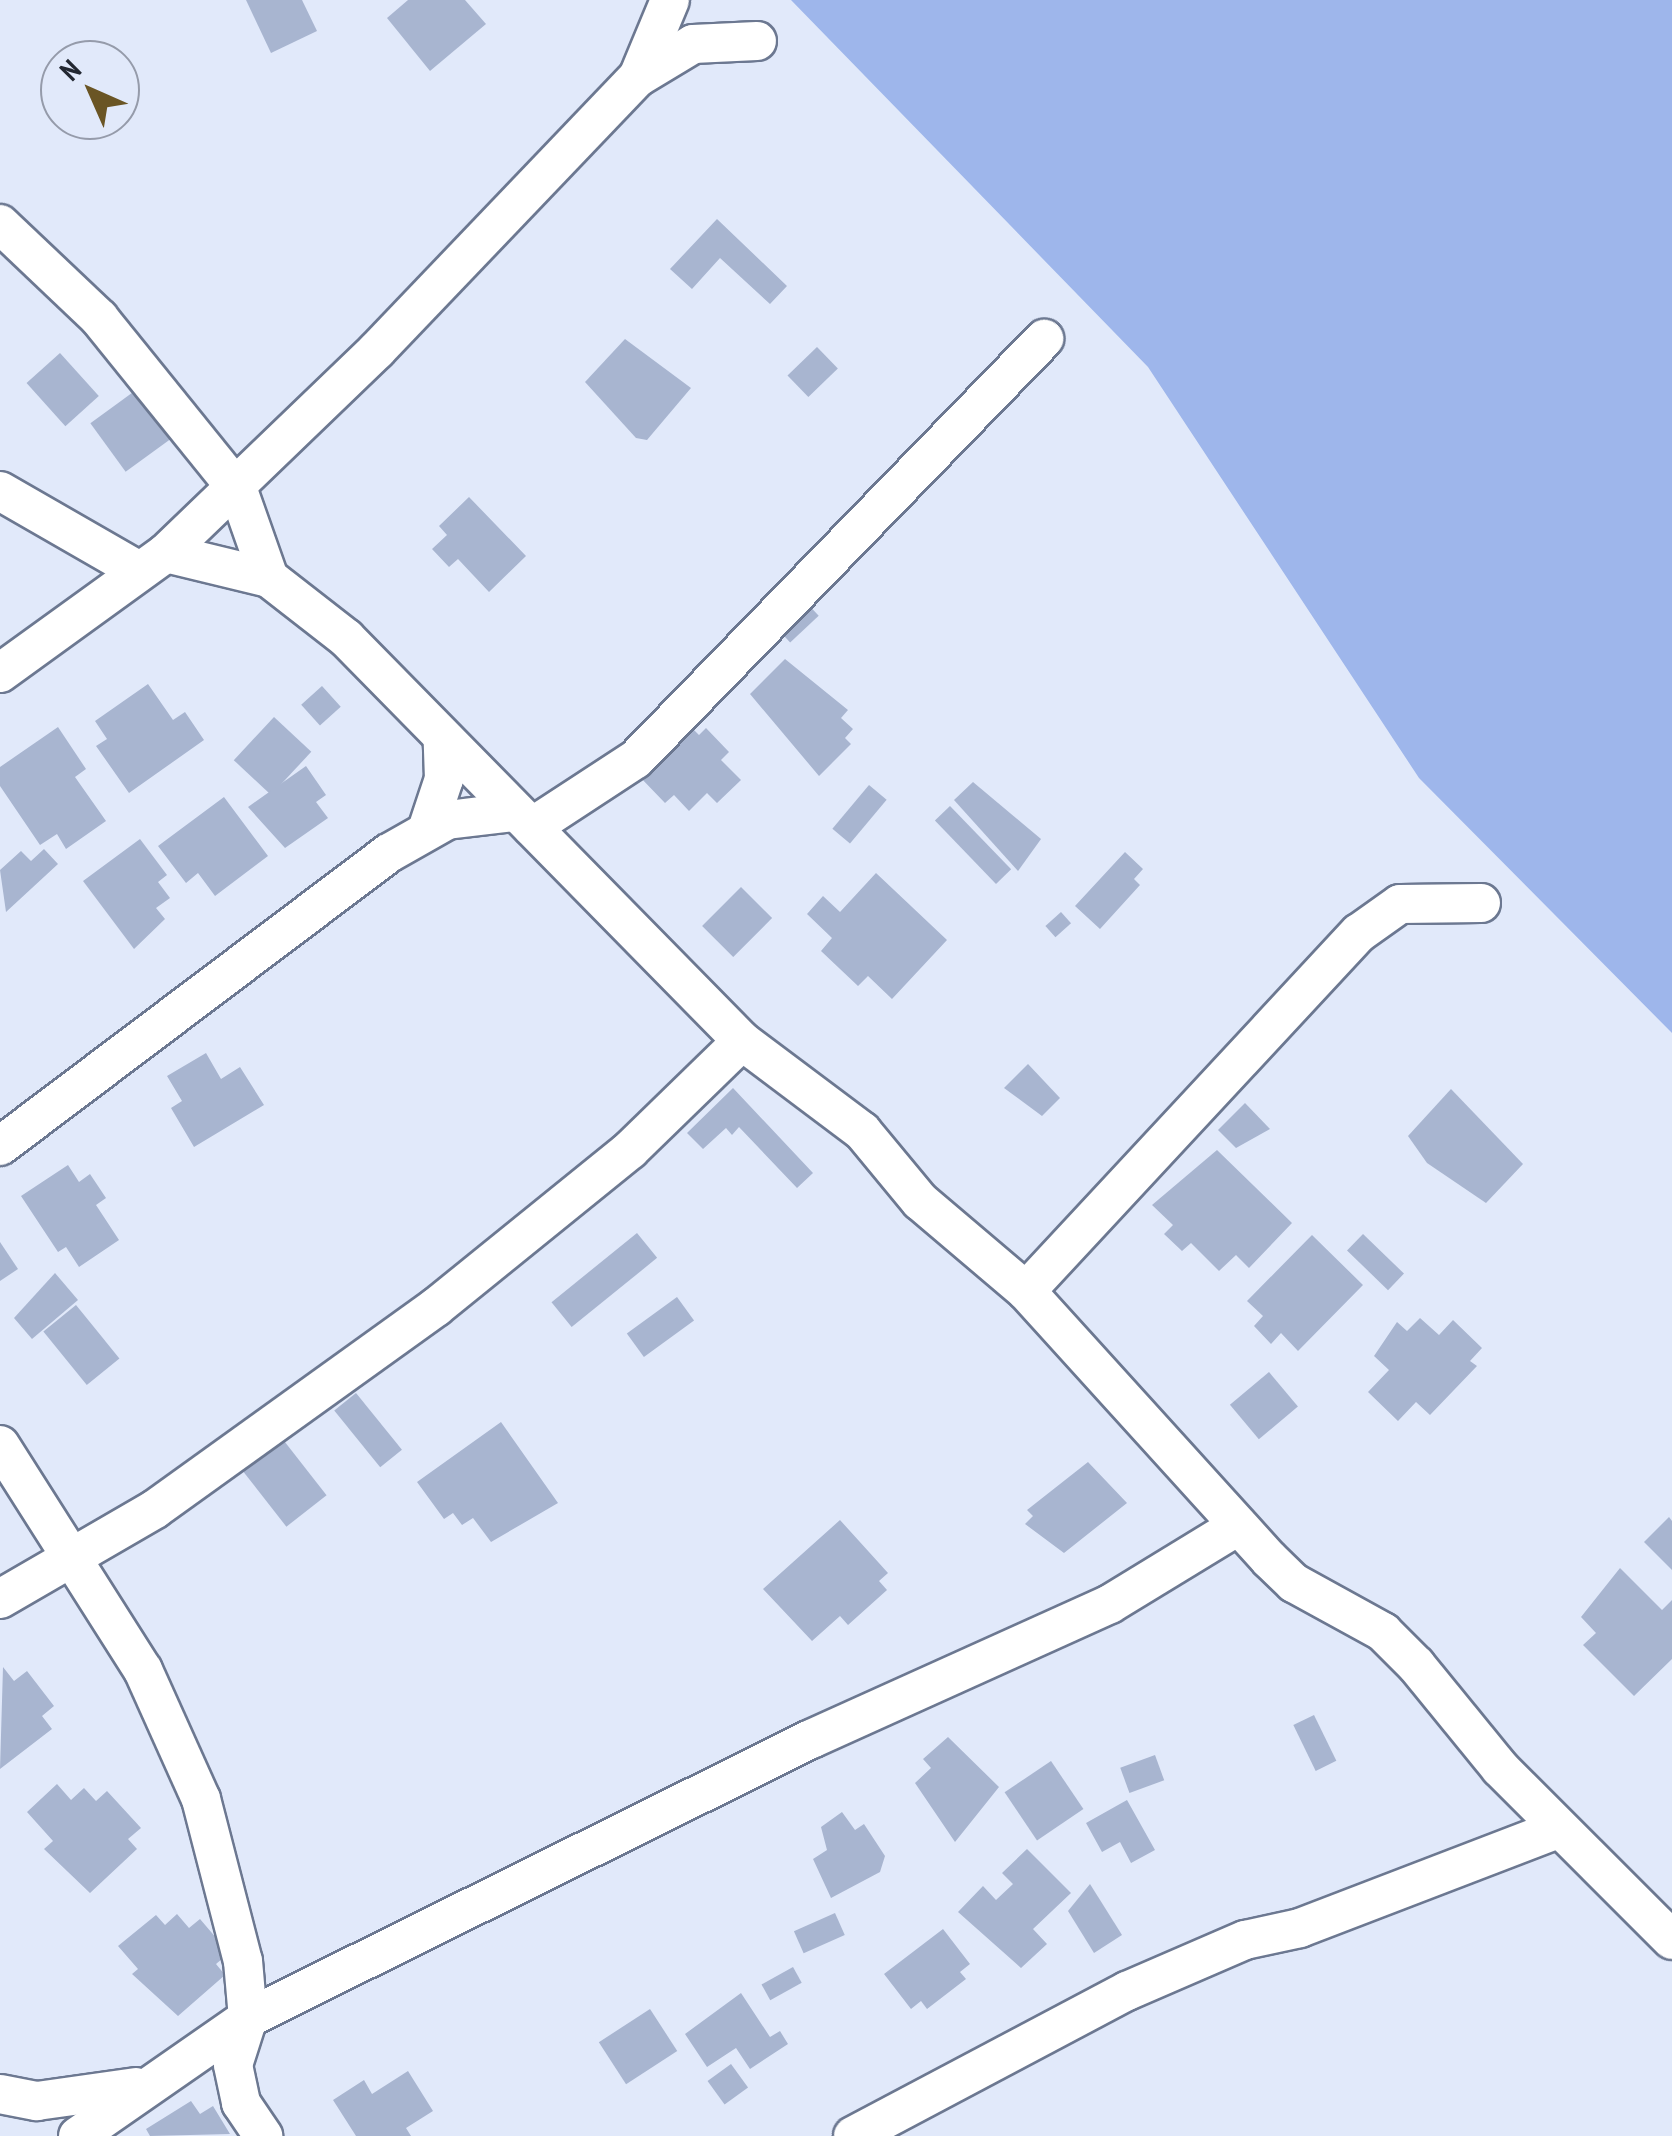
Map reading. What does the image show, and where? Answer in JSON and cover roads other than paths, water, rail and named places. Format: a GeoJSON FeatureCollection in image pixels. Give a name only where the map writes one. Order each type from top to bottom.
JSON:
{"type":"FeatureCollection","features":[{"type":"Feature","properties":{"kind":"street"},"geometry":{"type":"LineString","coordinates":[[638,77],[670,0]]}},
{"type":"Feature","properties":{"kind":"street"},"geometry":{"type":"LineString","coordinates":[[0,673],[153,562],[238,490],[638,77],[693,44],[758,41]]}},
{"type":"Feature","properties":{"kind":"street"},"geometry":{"type":"LineString","coordinates":[[0,224],[99,318],[238,490],[269,578]]}},
{"type":"Feature","properties":{"kind":"street"},"geometry":{"type":"LineString","coordinates":[[0,1146],[428,827],[522,819],[636,759],[1044,339]]}},
{"type":"Feature","properties":{"kind":"street"},"geometry":{"type":"LineString","coordinates":[[0,490],[153,562],[269,578],[346,638],[742,1042],[862,1131],[920,1201],[1026,1291],[1294,1583],[1383,1632],[1558,1829],[1672,1940]]}},
{"type":"Feature","properties":{"kind":"street"},"geometry":{"type":"LineString","coordinates":[[428,827],[444,779],[444,742]]}},
{"type":"Feature","properties":{"kind":"street"},"geometry":{"type":"LineString","coordinates":[[1026,1291],[1359,933],[1400,904],[1481,903]]}},
{"type":"Feature","properties":{"kind":"street"},"geometry":{"type":"LineString","coordinates":[[0,1599],[155,1508],[436,1307],[630,1150],[742,1042]]}},
{"type":"Feature","properties":{"kind":"street"},"geometry":{"type":"LineString","coordinates":[[0,1446],[73,1553],[143,1670],[201,1799],[243,1961],[248,2018],[233,2065],[241,2103],[264,2136]]}},
{"type":"Feature","properties":{"kind":"street"},"geometry":{"type":"LineString","coordinates":[[78,2136],[248,2018],[811,1739],[1095,1612],[1238,1526]]}},
{"type":"Feature","properties":{"kind":"street"},"geometry":{"type":"LineString","coordinates":[[853,2136],[1128,1990],[1245,1940],[1300,1928],[1558,1829]]}},
{"type":"Feature","properties":{"kind":"street"},"geometry":{"type":"LineString","coordinates":[[0,2094],[37,2101],[152,2083]]}}]}
